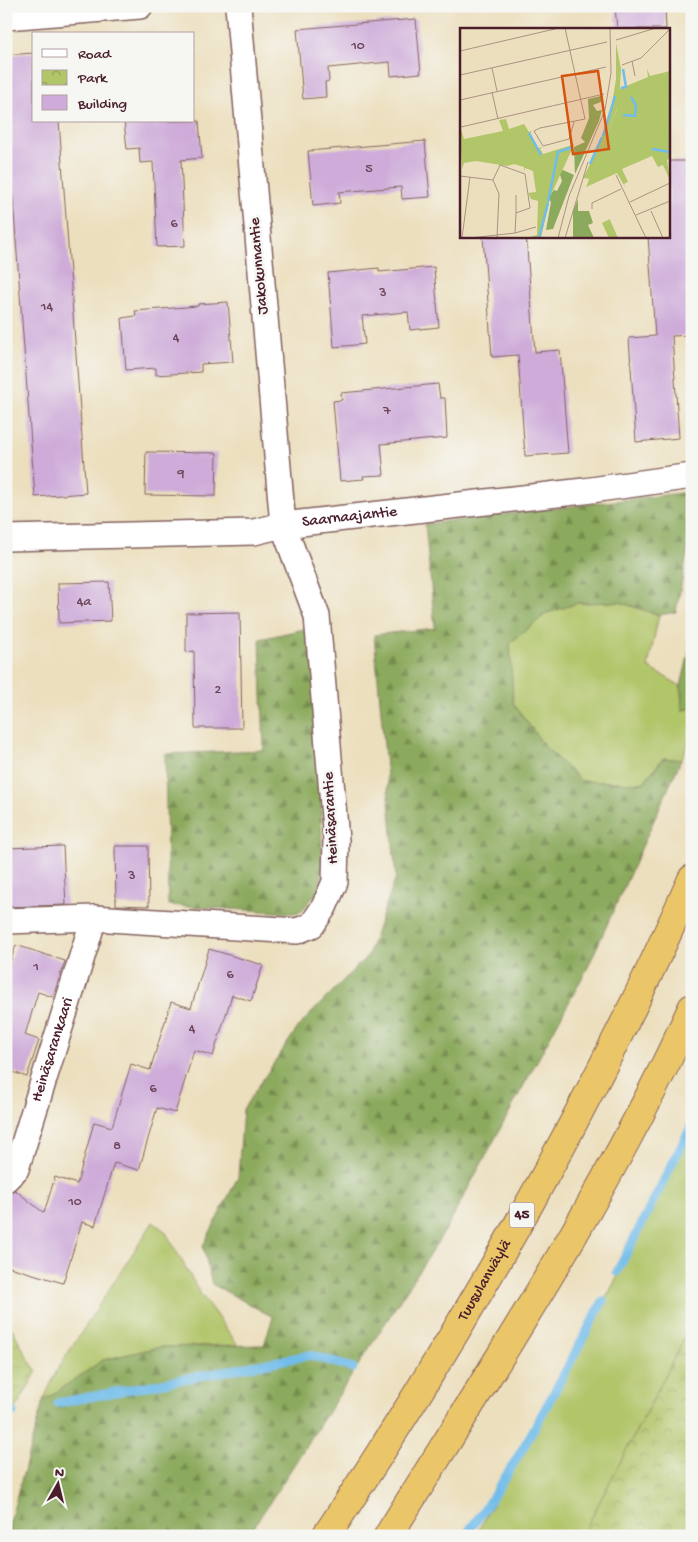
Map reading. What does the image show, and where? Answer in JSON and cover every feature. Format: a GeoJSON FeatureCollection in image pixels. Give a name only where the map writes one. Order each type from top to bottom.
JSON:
{"type":"FeatureCollection","features":[{"type":"Feature","properties":{"kind":"highway","name":"Tuusulanväylä"},"geometry":{"type":"LineString","coordinates":[[326,1536],[418,1394],[498,1259],[617,1037],[692,879]]}},
{"type":"Feature","properties":{"kind":"highway"},"geometry":{"type":"LineString","coordinates":[[388,1536],[546,1281],[668,1061],[692,1008]]}},
{"type":"Feature","properties":{"kind":"street"},"geometry":{"type":"LineString","coordinates":[[6,17],[140,6]]}},
{"type":"Feature","properties":{"kind":"street","name":"Jakokunnantie"},"geometry":{"type":"LineString","coordinates":[[238,6],[283,525]]}},
{"type":"Feature","properties":{"kind":"street","name":"Saarnaajantie"},"geometry":{"type":"LineString","coordinates":[[6,538],[254,532],[283,525],[692,476]]}},
{"type":"Feature","properties":{"kind":"street","name":"Heinäsarantie"},"geometry":{"type":"LineString","coordinates":[[6,921],[94,918],[297,931],[312,925],[324,907],[335,882],[336,840],[317,616],[283,525]]}},
{"type":"Feature","properties":{"kind":"street","name":"Heinäsarankaari"},"geometry":{"type":"LineString","coordinates":[[6,1179],[16,1169],[94,918]]}},
{"type":"Feature","properties":{"kind":"green space"},"geometry":{"type":"Polygon","coordinates":[[[689,492],[689,543],[676,612],[659,615],[619,602],[578,603],[547,613],[510,643],[513,703],[546,748],[581,781],[643,783],[664,758],[681,760],[588,967],[446,1229],[248,1536],[6,1536],[43,1401],[103,1360],[160,1347],[264,1345],[273,1317],[212,1284],[203,1246],[238,1177],[243,1109],[299,1026],[368,955],[396,877],[374,635],[435,628],[425,524],[689,492]]]}},
{"type":"Feature","properties":{"kind":"green space"},"geometry":{"type":"Polygon","coordinates":[[[619,602],[659,615],[648,667],[681,686],[682,710],[692,708],[692,734],[681,760],[663,758],[643,783],[581,781],[546,748],[513,703],[510,643],[547,613],[578,603],[619,602]]]}},
{"type":"Feature","properties":{"kind":"green space"},"geometry":{"type":"Polygon","coordinates":[[[313,627],[320,655],[322,876],[318,891],[301,912],[291,913],[168,905],[165,754],[264,750],[260,639],[313,627]]]}},
{"type":"Feature","properties":{"kind":"green space"},"geometry":{"type":"Polygon","coordinates":[[[692,640],[692,708],[682,710],[681,686],[692,640]]]}},
{"type":"Feature","properties":{"kind":"green space"},"geometry":{"type":"Polygon","coordinates":[[[692,1126],[692,1324],[582,1536],[475,1536],[615,1282],[692,1126]]]}},
{"type":"Feature","properties":{"kind":"green space"},"geometry":{"type":"Polygon","coordinates":[[[153,1222],[165,1231],[200,1293],[238,1345],[160,1347],[104,1360],[43,1401],[57,1370],[153,1222]]]}},
{"type":"Feature","properties":{"kind":"green space"},"geometry":{"type":"Polygon","coordinates":[[[6,1317],[30,1362],[37,1371],[6,1426],[6,1371],[9,1370],[6,1364],[6,1317]]]}},
{"type":"Feature","properties":{"kind":"green space"},"geometry":{"type":"Polygon","coordinates":[[[692,1324],[692,1536],[582,1536],[692,1324]]]}},
{"type":"Feature","properties":{"kind":"building"},"geometry":{"type":"Polygon","coordinates":[[[615,6],[665,6],[666,28],[617,28],[615,6]]]}},
{"type":"Feature","properties":{"kind":"building"},"geometry":{"type":"Polygon","coordinates":[[[416,19],[421,73],[391,76],[390,62],[328,68],[329,81],[325,82],[326,97],[303,99],[297,29],[416,19]]]}},
{"type":"Feature","properties":{"kind":"building"},"geometry":{"type":"Polygon","coordinates":[[[32,53],[32,122],[59,122],[86,493],[35,497],[6,105],[6,55],[32,53]]]}},
{"type":"Feature","properties":{"kind":"building"},"geometry":{"type":"Polygon","coordinates":[[[199,121],[202,158],[181,160],[185,246],[157,247],[153,162],[140,163],[139,148],[127,149],[124,122],[199,121]]]}},
{"type":"Feature","properties":{"kind":"building"},"geometry":{"type":"Polygon","coordinates":[[[425,141],[430,197],[402,199],[401,187],[339,192],[340,203],[313,206],[308,151],[425,141]]]}},
{"type":"Feature","properties":{"kind":"building"},"geometry":{"type":"Polygon","coordinates":[[[670,161],[686,161],[692,241],[692,335],[672,336],[679,438],[636,442],[629,338],[655,336],[648,238],[670,238],[670,161]]]}},
{"type":"Feature","properties":{"kind":"building"},"geometry":{"type":"Polygon","coordinates":[[[483,238],[526,238],[535,352],[560,350],[568,453],[525,456],[518,355],[492,357],[483,238]]]}},
{"type":"Feature","properties":{"kind":"building"},"geometry":{"type":"Polygon","coordinates":[[[434,267],[439,327],[410,330],[408,312],[362,316],[365,344],[334,347],[328,273],[379,268],[379,272],[434,267]]]}},
{"type":"Feature","properties":{"kind":"building"},"geometry":{"type":"Polygon","coordinates":[[[228,302],[233,362],[201,364],[201,372],[156,375],[156,368],[126,370],[122,318],[136,316],[135,311],[228,302]]]}},
{"type":"Feature","properties":{"kind":"building"},"geometry":{"type":"Polygon","coordinates":[[[438,384],[440,398],[445,398],[447,438],[381,444],[384,475],[363,476],[364,479],[340,481],[333,401],[342,400],[341,393],[438,384]]]}},
{"type":"Feature","properties":{"kind":"building"},"geometry":{"type":"Polygon","coordinates":[[[146,452],[217,453],[216,496],[145,495],[146,452]]]}},
{"type":"Feature","properties":{"kind":"building"},"geometry":{"type":"Polygon","coordinates":[[[109,582],[111,621],[59,623],[58,583],[109,582]]]}},
{"type":"Feature","properties":{"kind":"building"},"geometry":{"type":"Polygon","coordinates":[[[240,612],[242,728],[195,728],[194,651],[186,652],[186,613],[240,612]]]}},
{"type":"Feature","properties":{"kind":"building"},"geometry":{"type":"Polygon","coordinates":[[[63,846],[66,905],[6,907],[6,848],[63,846]]]}},
{"type":"Feature","properties":{"kind":"building"},"geometry":{"type":"Polygon","coordinates":[[[115,846],[148,846],[149,906],[116,905],[115,846]]]}},
{"type":"Feature","properties":{"kind":"building"},"geometry":{"type":"Polygon","coordinates":[[[16,945],[65,961],[53,997],[38,992],[25,1035],[39,1040],[27,1077],[13,1072],[11,1078],[6,1078],[6,974],[16,945]]]}},
{"type":"Feature","properties":{"kind":"building"},"geometry":{"type":"Polygon","coordinates":[[[209,949],[263,965],[251,1001],[232,995],[213,1056],[194,1050],[175,1113],[157,1108],[139,1170],[114,1163],[95,1226],[82,1222],[63,1283],[6,1266],[6,1193],[15,1190],[44,1213],[55,1177],[77,1184],[94,1122],[112,1127],[131,1064],[150,1070],[171,1002],[191,1008],[209,949]]]}},
{"type":"Feature","properties":{"kind":"waterway"},"geometry":{"type":"LineString","coordinates":[[617,1272],[692,1125]]}},
{"type":"Feature","properties":{"kind":"waterway"},"geometry":{"type":"LineString","coordinates":[[465,1536],[504,1480],[555,1391],[603,1301]]}},
{"type":"Feature","properties":{"kind":"waterway"},"geometry":{"type":"LineString","coordinates":[[58,1403],[310,1355],[353,1368]]}},
{"type":"Feature","properties":{"kind":"waterway"},"geometry":{"type":"LineString","coordinates":[[6,1413],[13,1412]]}}]}
